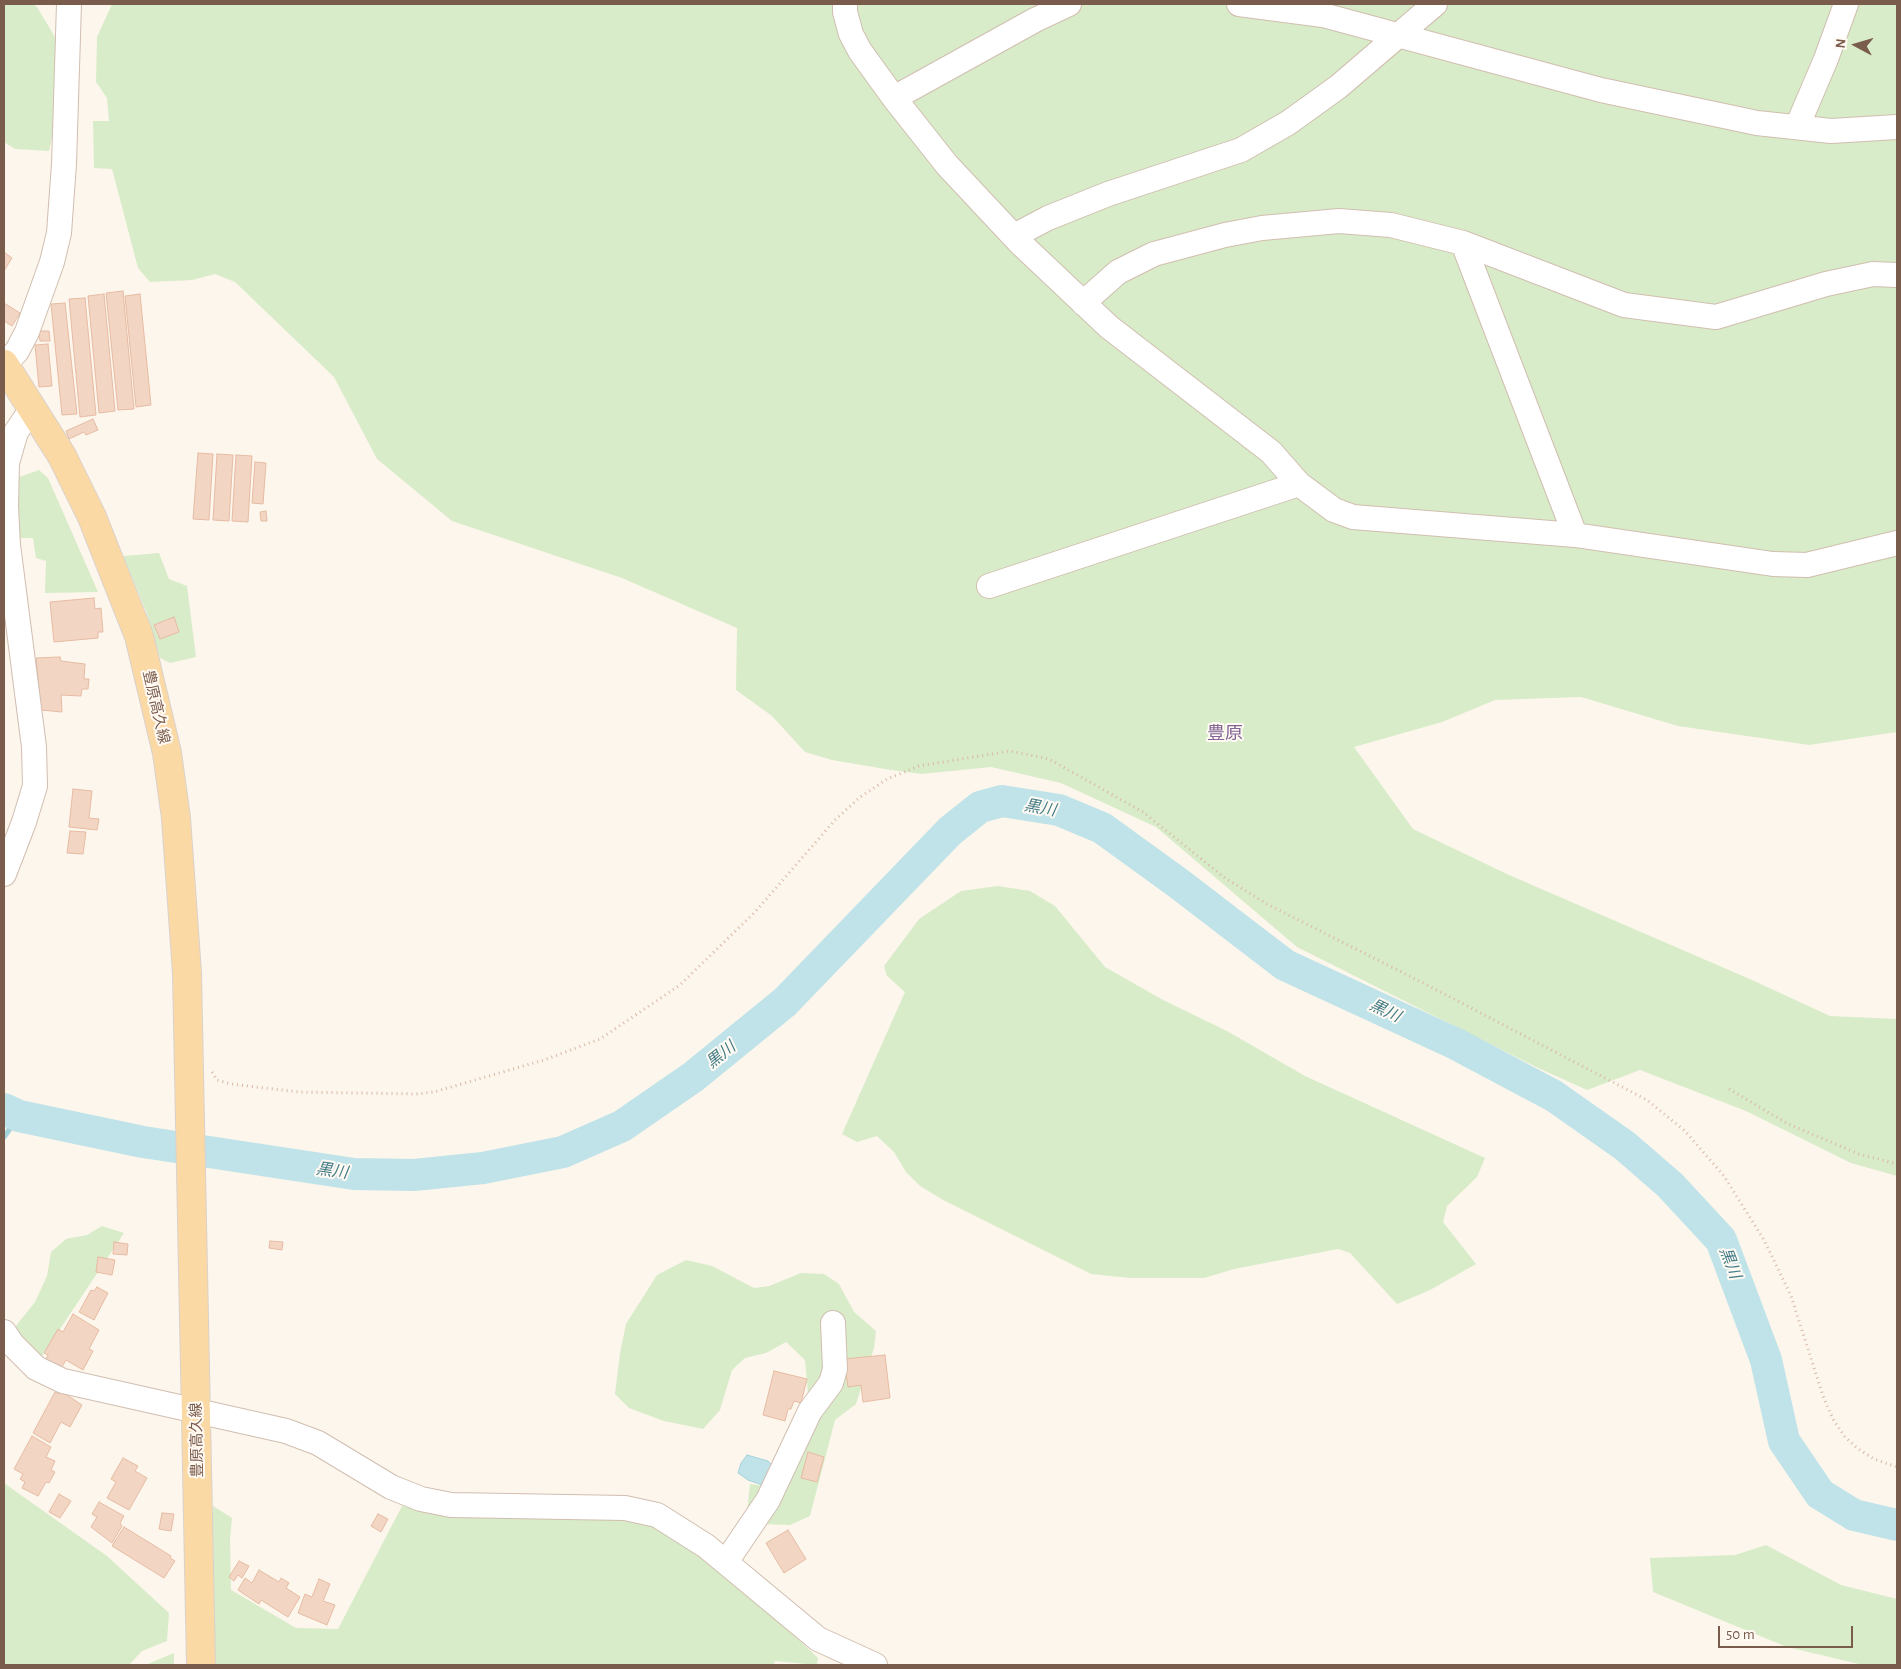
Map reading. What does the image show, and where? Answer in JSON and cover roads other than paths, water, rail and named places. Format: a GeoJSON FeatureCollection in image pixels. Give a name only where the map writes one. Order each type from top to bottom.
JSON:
{"type":"FeatureCollection","features":[{"type":"Feature","properties":{"kind":"main road","name":"豊原高久線"},"geometry":{"type":"LineString","coordinates":[[4,364],[31,410],[62,456],[92,517],[138,636],[154,694],[167,753],[176,818],[187,963],[201,1075],[194,1216],[201,1665]]}},
{"type":"Feature","properties":{"kind":"street"},"geometry":{"type":"LineString","coordinates":[[4,364],[17,351],[27,332],[52,262],[59,233],[64,164],[69,4]]}},
{"type":"Feature","properties":{"kind":"street"},"geometry":{"type":"LineString","coordinates":[[845,4],[851,34],[860,51],[894,98],[947,165],[1014,236],[1109,327],[1271,452],[1299,484],[1334,510],[1353,517],[1575,535],[1773,564],[1807,565],[1897,543]]}},
{"type":"Feature","properties":{"kind":"street"},"geometry":{"type":"LineString","coordinates":[[894,98],[1035,20],[1070,4]]}},
{"type":"Feature","properties":{"kind":"street"},"geometry":{"type":"LineString","coordinates":[[1239,4],[1323,15],[1601,90],[1757,123],[1831,131],[1897,127]]}},
{"type":"Feature","properties":{"kind":"street"},"geometry":{"type":"LineString","coordinates":[[1014,236],[1048,218],[1108,194],[1241,150],[1288,123],[1338,87],[1435,4]]}},
{"type":"Feature","properties":{"kind":"street"},"geometry":{"type":"LineString","coordinates":[[1797,127],[1826,59],[1844,4]]}},
{"type":"Feature","properties":{"kind":"street"},"geometry":{"type":"LineString","coordinates":[[1083,302],[1118,272],[1154,254],[1216,237],[1262,228],[1339,221],[1391,225],[1463,242],[1575,288],[1624,305],[1716,316],[1826,284],[1873,274],[1897,275]]}},
{"type":"Feature","properties":{"kind":"street"},"geometry":{"type":"LineString","coordinates":[[1463,242],[1575,535]]}},
{"type":"Feature","properties":{"kind":"street"},"geometry":{"type":"LineString","coordinates":[[4,874],[24,822],[35,786],[34,747],[14,660],[8,546],[8,463],[16,432],[31,410]]}},
{"type":"Feature","properties":{"kind":"street"},"geometry":{"type":"LineString","coordinates":[[989,586],[1299,484]]}},
{"type":"Feature","properties":{"kind":"street"},"geometry":{"type":"LineString","coordinates":[[726,1562],[768,1500],[810,1411],[830,1383],[835,1369],[833,1323]]}},
{"type":"Feature","properties":{"kind":"street"},"geometry":{"type":"LineString","coordinates":[[4,1332],[12,1344],[36,1368],[62,1381],[196,1410],[238,1422],[286,1431],[318,1443],[391,1486],[421,1499],[451,1505],[625,1508],[657,1515],[682,1529],[726,1562],[818,1639],[874,1665]]}},
{"type":"Feature","properties":{"kind":"water"},"geometry":{"type":"Polygon","coordinates":[[[747,1455],[768,1461],[772,1465],[762,1485],[748,1480],[738,1473],[741,1463],[747,1455]]]}},
{"type":"Feature","properties":{"kind":"waterway","name":"黒川"},"geometry":{"type":"LineString","coordinates":[[4,1109],[19,1116],[143,1142],[354,1174],[414,1175],[483,1168],[563,1152],[622,1126],[693,1077],[785,1002],[950,831],[980,807],[1002,801],[1059,810],[1102,828],[1178,883],[1285,965],[1456,1044],[1554,1096],[1625,1146],[1670,1185],[1721,1240],[1766,1360],[1784,1441],[1820,1494],[1854,1515],[1897,1525]]}},
{"type":"Feature","properties":{"kind":"waterway"},"geometry":{"type":"LineString","coordinates":[[4,1137],[19,1116]]}},
{"type":"Feature","properties":{"kind":"district","name":"豊原"},"geometry":{"type":"Point","coordinates":[1225,734]}}]}
